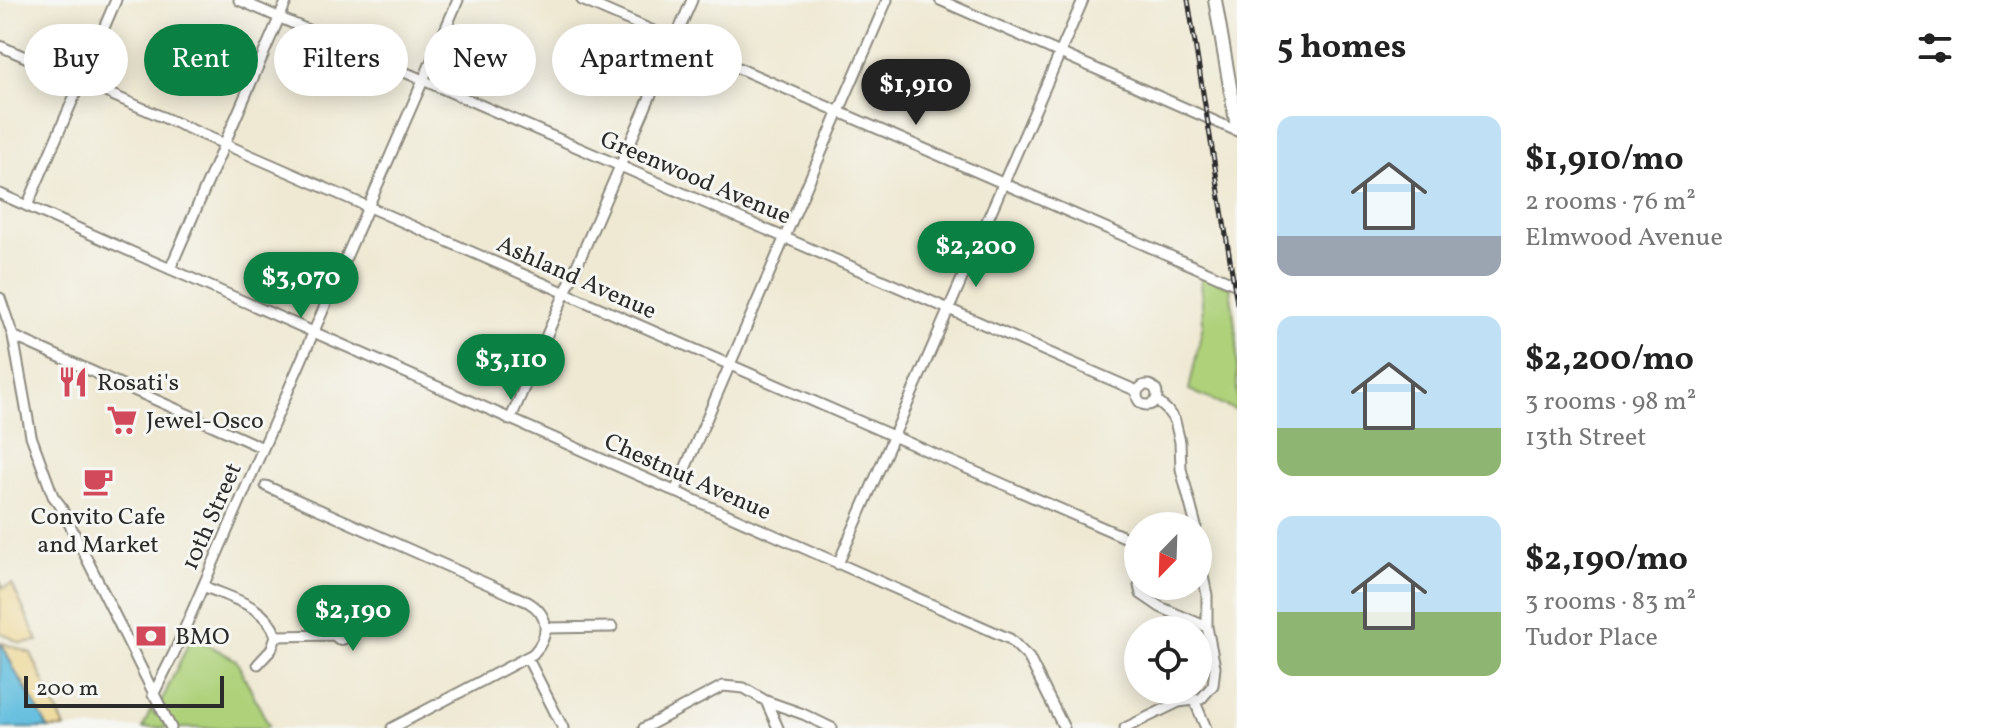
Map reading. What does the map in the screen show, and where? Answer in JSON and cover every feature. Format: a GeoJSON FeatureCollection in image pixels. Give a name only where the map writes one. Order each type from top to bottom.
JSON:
{"type":"FeatureCollection","features":[{"type":"Feature","properties":{"kind":"main road"},"geometry":{"type":"LineString","coordinates":[[1215,0],[1237,129]]}},
{"type":"Feature","properties":{"kind":"street"},"geometry":{"type":"LineString","coordinates":[[106,24],[116,0]]}},
{"type":"Feature","properties":{"kind":"street","name":"Greenwood Avenue"},"geometry":{"type":"LineString","coordinates":[[239,0],[1137,391]]}},
{"type":"Feature","properties":{"kind":"street"},"geometry":{"type":"LineString","coordinates":[[170,269],[287,0]]}},
{"type":"Feature","properties":{"kind":"street","name":"10th Street"},"geometry":{"type":"LineString","coordinates":[[153,695],[458,0]]}},
{"type":"Feature","properties":{"kind":"street"},"geometry":{"type":"LineString","coordinates":[[582,0],[637,24]]}},
{"type":"Feature","properties":{"kind":"street"},"geometry":{"type":"LineString","coordinates":[[681,24],[692,0]]}},
{"type":"Feature","properties":{"kind":"street"},"geometry":{"type":"LineString","coordinates":[[675,492],[887,0]]}},
{"type":"Feature","properties":{"kind":"street"},"geometry":{"type":"LineString","coordinates":[[940,0],[1237,129]]}},
{"type":"Feature","properties":{"kind":"street"},"geometry":{"type":"LineString","coordinates":[[838,564],[1083,0]]}},
{"type":"Feature","properties":{"kind":"street","name":"Ashland Avenue"},"geometry":{"type":"LineString","coordinates":[[0,46],[24,57]]}},
{"type":"Feature","properties":{"kind":"street"},"geometry":{"type":"LineString","coordinates":[[742,70],[1237,285]]}},
{"type":"Feature","properties":{"kind":"street"},"geometry":{"type":"LineString","coordinates":[[27,206],[75,96]]}},
{"type":"Feature","properties":{"kind":"street","name":"Ashland Avenue"},"geometry":{"type":"LineString","coordinates":[[113,96],[1124,537]]}},
{"type":"Feature","properties":{"kind":"street"},"geometry":{"type":"LineString","coordinates":[[510,420],[650,96]]}},
{"type":"Feature","properties":{"kind":"street","name":"Chestnut Avenue"},"geometry":{"type":"LineString","coordinates":[[0,194],[1010,639],[1029,658],[1064,728]]}},
{"type":"Feature","properties":{"kind":"street"},"geometry":{"type":"LineString","coordinates":[[0,298],[13,336],[31,436],[52,488],[61,500],[60,505],[171,728]]}},
{"type":"Feature","properties":{"kind":"street"},"geometry":{"type":"LineString","coordinates":[[13,336],[263,448]]}},
{"type":"Feature","properties":{"kind":"street","name":"Greenwood Avenue"},"geometry":{"type":"LineString","coordinates":[[1142,386],[1151,386],[1156,391],[1156,400],[1147,406],[1140,404],[1136,398],[1137,391],[1142,386]]}},
{"type":"Feature","properties":{"kind":"street"},"geometry":{"type":"LineString","coordinates":[[1156,400],[1175,421],[1183,477],[1192,512]]}},
{"type":"Feature","properties":{"kind":"street"},"geometry":{"type":"LineString","coordinates":[[266,486],[528,602],[539,611],[546,628],[541,645],[527,657],[392,728]]}},
{"type":"Feature","properties":{"kind":"street"},"geometry":{"type":"LineString","coordinates":[[203,586],[267,617],[276,636],[271,650],[258,664]]}},
{"type":"Feature","properties":{"kind":"street"},"geometry":{"type":"LineString","coordinates":[[1149,600],[1183,616]]}},
{"type":"Feature","properties":{"kind":"street"},"geometry":{"type":"LineString","coordinates":[[546,628],[612,627]]}},
{"type":"Feature","properties":{"kind":"street"},"geometry":{"type":"LineString","coordinates":[[276,636],[335,635]]}},
{"type":"Feature","properties":{"kind":"street"},"geometry":{"type":"LineString","coordinates":[[1212,652],[1215,667],[1212,685]]}},
{"type":"Feature","properties":{"kind":"street"},"geometry":{"type":"LineString","coordinates":[[527,657],[563,728]]}},
{"type":"Feature","properties":{"kind":"street"},"geometry":{"type":"LineString","coordinates":[[644,728],[727,685],[744,688],[766,701],[832,728]]}},
{"type":"Feature","properties":{"kind":"street"},"geometry":{"type":"LineString","coordinates":[[766,701],[778,728]]}},
{"type":"Feature","properties":{"kind":"street"},"geometry":{"type":"LineString","coordinates":[[1125,728],[1175,704]]}},
{"type":"Feature","properties":{"kind":"street"},"geometry":{"type":"LineString","coordinates":[[1196,704],[1206,728]]}},
{"type":"Feature","properties":{"kind":"green space"},"geometry":{"type":"Polygon","coordinates":[[[1201,275],[1230,287],[1237,341],[1237,411],[1189,390],[1203,324],[1201,275]]]}},
{"type":"Feature","properties":{"kind":"green space"},"geometry":{"type":"Polygon","coordinates":[[[192,636],[236,660],[269,726],[143,728],[151,709],[155,715],[192,636]]]}},
{"type":"Feature","properties":{"kind":"sand"},"geometry":{"type":"Polygon","coordinates":[[[0,581],[3,588],[12,584],[38,641],[20,643],[0,632],[0,581]]]}},
{"type":"Feature","properties":{"kind":"sand"},"geometry":{"type":"Polygon","coordinates":[[[2,643],[31,653],[65,728],[48,728],[2,643]]]}},
{"type":"Feature","properties":{"kind":"water"},"geometry":{"type":"Polygon","coordinates":[[[0,643],[15,671],[48,728],[0,728],[0,643]]]}},
{"type":"Feature","properties":{"kind":"railway"},"geometry":{"type":"LineString","coordinates":[[1188,0],[1237,303]]}},
{"type":"Feature","properties":{"kind":"place","name":"Rosati's"},"geometry":{"type":"Point","coordinates":[73,382]}},
{"type":"Feature","properties":{"kind":"place","name":"Jewel-Osco"},"geometry":{"type":"Point","coordinates":[122,420]}},
{"type":"Feature","properties":{"kind":"place","name":"Convito Cafe and Market"},"geometry":{"type":"Point","coordinates":[98,481]}},
{"type":"Feature","properties":{"kind":"place","name":"BMO"},"geometry":{"type":"Point","coordinates":[151,636]}}]}
